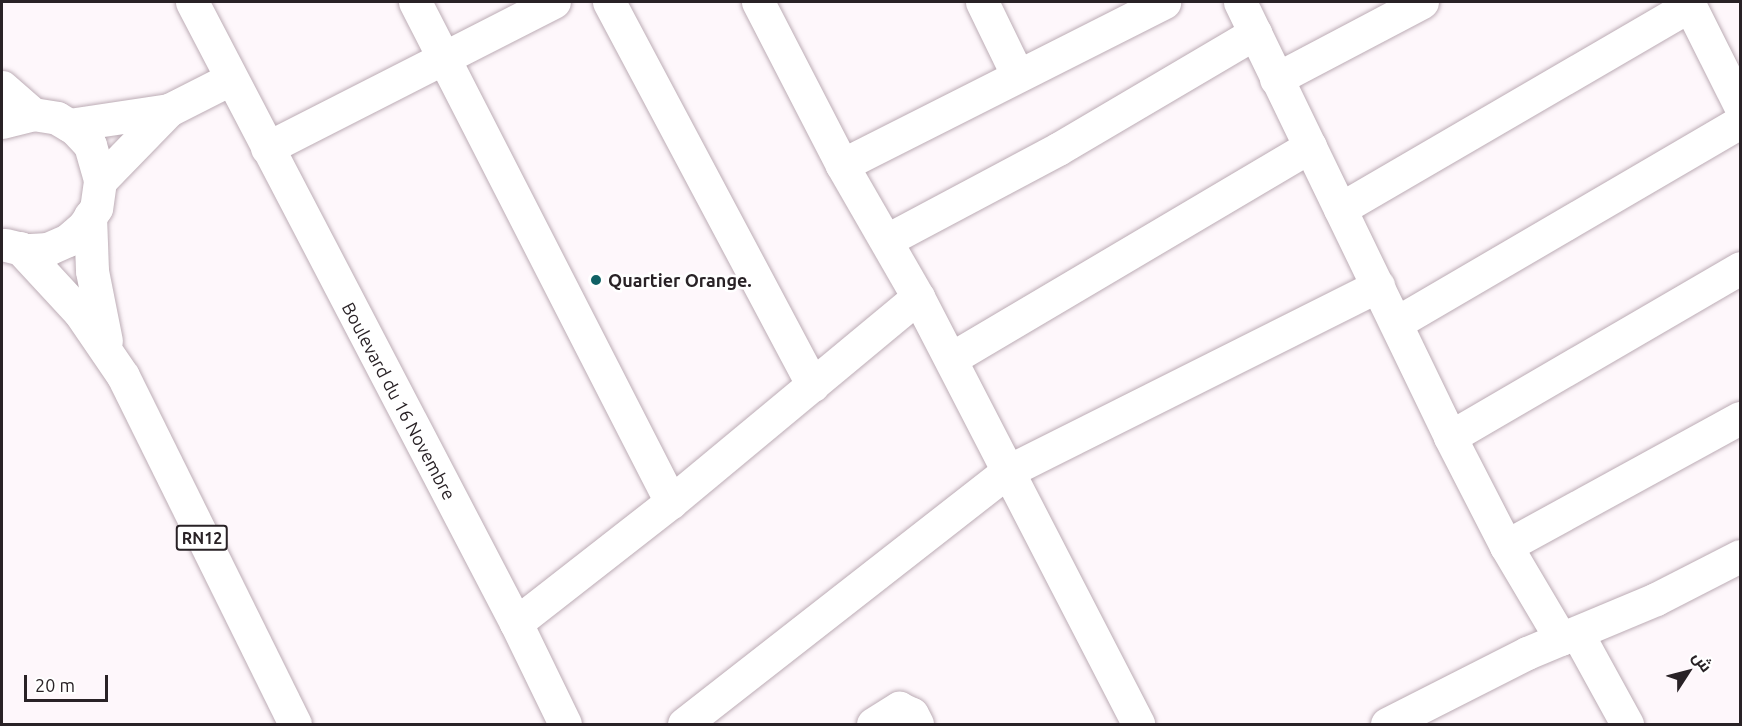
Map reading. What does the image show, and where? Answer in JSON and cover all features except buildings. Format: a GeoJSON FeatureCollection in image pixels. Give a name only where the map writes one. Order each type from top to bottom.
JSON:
{"type":"FeatureCollection","features":[{"type":"Feature","properties":{"kind":"street","name":"Boulevard du 16 Novembre"},"geometry":{"type":"LineString","coordinates":[[192,2],[516,623],[565,724]]}},
{"type":"Feature","properties":{"kind":"street"},"geometry":{"type":"LineString","coordinates":[[415,2],[671,502]]}},
{"type":"Feature","properties":{"kind":"street"},"geometry":{"type":"LineString","coordinates":[[267,148],[554,2]]}},
{"type":"Feature","properties":{"kind":"street"},"geometry":{"type":"LineString","coordinates":[[609,2],[813,385]]}},
{"type":"Feature","properties":{"kind":"street"},"geometry":{"type":"LineString","coordinates":[[758,2],[842,165],[887,240],[951,358],[1138,724]]}},
{"type":"Feature","properties":{"kind":"street"},"geometry":{"type":"LineString","coordinates":[[982,2],[1018,76]]}},
{"type":"Feature","properties":{"kind":"street"},"geometry":{"type":"LineString","coordinates":[[842,165],[1164,2]]}},
{"type":"Feature","properties":{"kind":"street"},"geometry":{"type":"LineString","coordinates":[[1240,2],[1450,437],[1506,546],[1627,724]]}},
{"type":"Feature","properties":{"kind":"street"},"geometry":{"type":"LineString","coordinates":[[1276,79],[1422,2]]}},
{"type":"Feature","properties":{"kind":"street"},"geometry":{"type":"LineString","coordinates":[[1340,209],[1689,3],[1740,106]]}},
{"type":"Feature","properties":{"kind":"street"},"geometry":{"type":"LineString","coordinates":[[887,240],[1058,149],[1255,33]]}},
{"type":"Feature","properties":{"kind":"street"},"geometry":{"type":"LineString","coordinates":[[100,181],[169,110],[230,78]]}},
{"type":"Feature","properties":{"kind":"street"},"geometry":{"type":"LineString","coordinates":[[2,87],[33,114]]}},
{"type":"Feature","properties":{"kind":"street"},"geometry":{"type":"LineString","coordinates":[[69,125],[169,110]]}},
{"type":"Feature","properties":{"kind":"street"},"geometry":{"type":"LineString","coordinates":[[2,122],[33,114],[57,118],[69,125],[90,145],[100,181]]}},
{"type":"Feature","properties":{"kind":"street"},"geometry":{"type":"LineString","coordinates":[[1396,323],[1740,122]]}},
{"type":"Feature","properties":{"kind":"street"},"geometry":{"type":"LineString","coordinates":[[951,358],[1310,146]]}},
{"type":"Feature","properties":{"kind":"street","name":"RN12"},"geometry":{"type":"LineString","coordinates":[[100,181],[90,216],[92,271],[109,352]]}},
{"type":"Feature","properties":{"kind":"street","name":"RN12"},"geometry":{"type":"LineString","coordinates":[[11,245],[48,249],[68,240],[90,216]]}},
{"type":"Feature","properties":{"kind":"street","name":"RN12"},"geometry":{"type":"LineString","coordinates":[[11,245],[54,282],[109,352],[295,724]]}},
{"type":"Feature","properties":{"kind":"street"},"geometry":{"type":"LineString","coordinates":[[1450,437],[1740,268]]}},
{"type":"Feature","properties":{"kind":"street"},"geometry":{"type":"LineString","coordinates":[[684,724],[1008,471],[1378,286]]}},
{"type":"Feature","properties":{"kind":"street"},"geometry":{"type":"LineString","coordinates":[[516,623],[671,502],[918,297]]}},
{"type":"Feature","properties":{"kind":"street"},"geometry":{"type":"LineString","coordinates":[[1506,546],[1740,418]]}},
{"type":"Feature","properties":{"kind":"street"},"geometry":{"type":"LineString","coordinates":[[1387,724],[1740,556]]}},
{"type":"Feature","properties":{"kind":"street"},"geometry":{"type":"LineString","coordinates":[[873,724],[899,708],[912,714],[917,724]]}},
{"type":"Feature","properties":{"kind":"place","name":"Quartier Orange."},"geometry":{"type":"Point","coordinates":[596,280]}}]}
